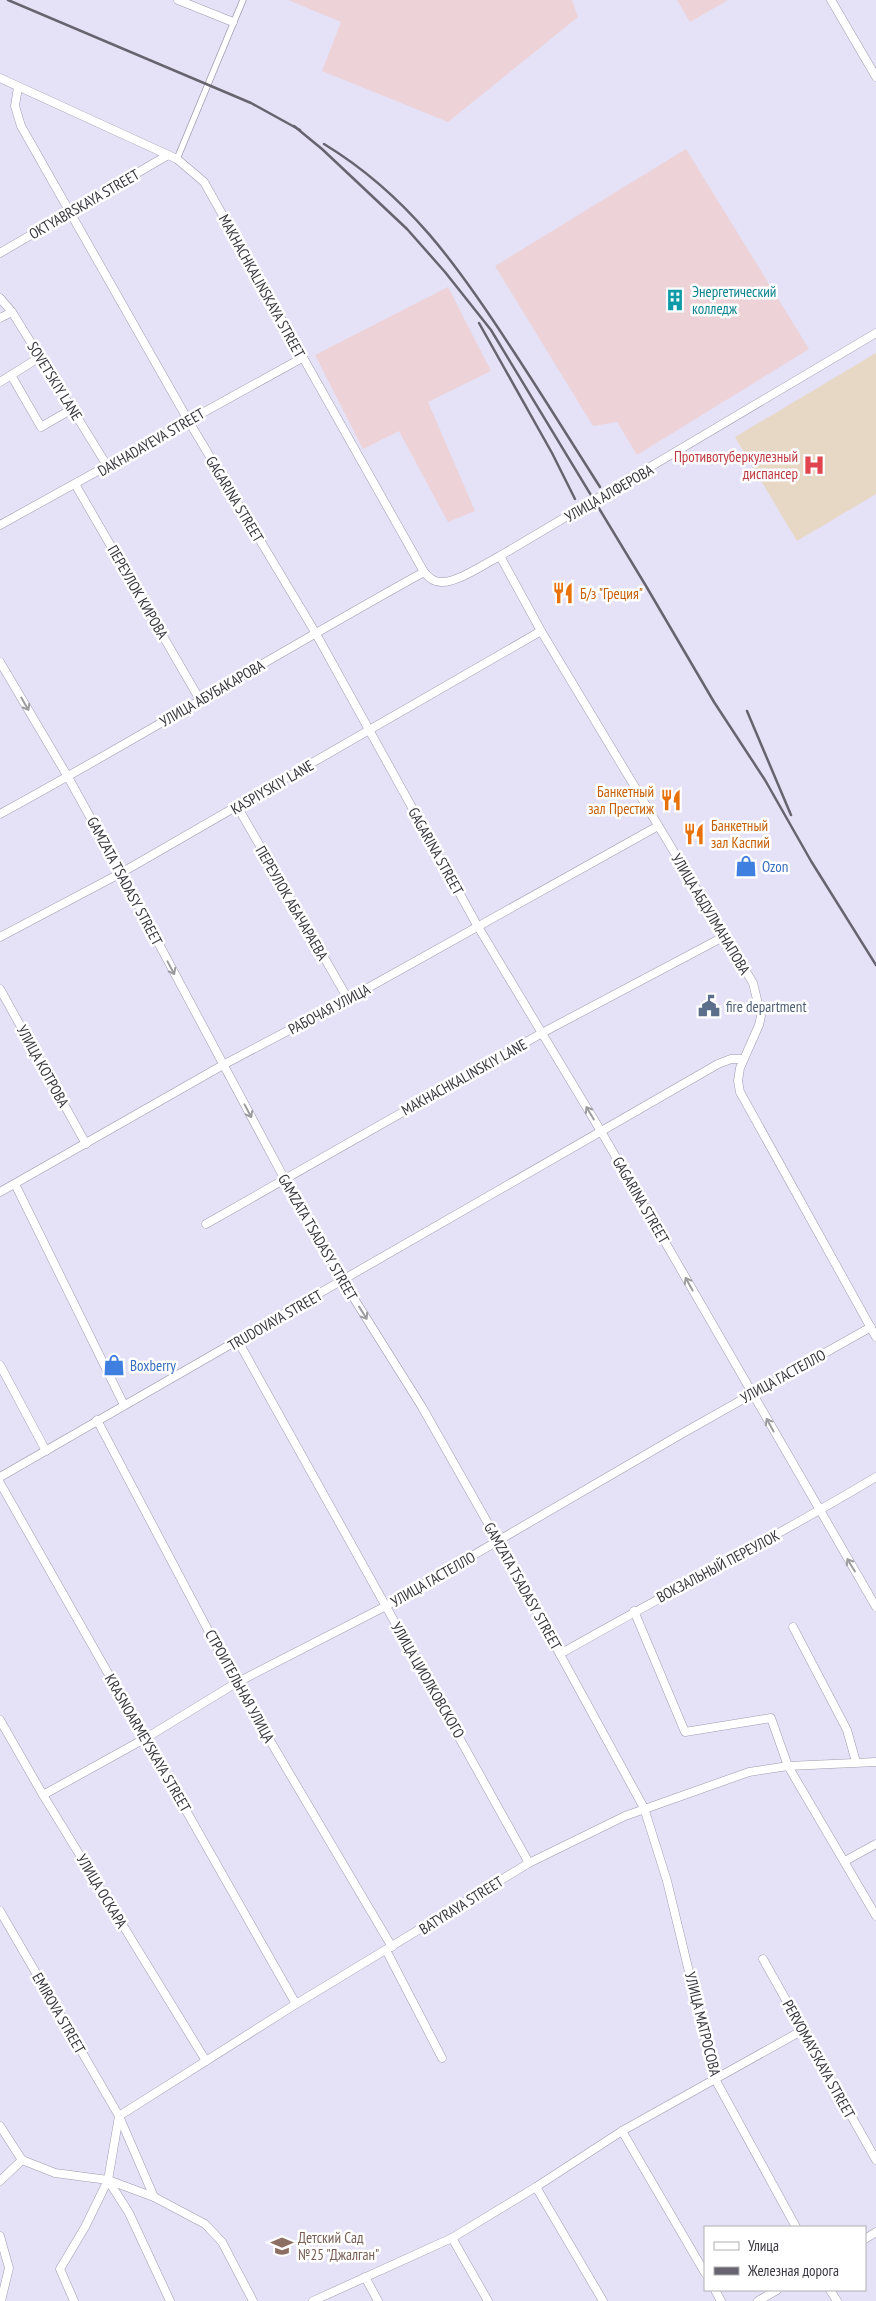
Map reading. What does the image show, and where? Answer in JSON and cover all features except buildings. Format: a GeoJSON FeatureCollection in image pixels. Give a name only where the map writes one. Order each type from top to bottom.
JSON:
{"type":"FeatureCollection","features":[{"type":"Feature","properties":{"kind":"street"},"geometry":{"type":"LineString","coordinates":[[178,0],[233,22]]}},
{"type":"Feature","properties":{"kind":"street"},"geometry":{"type":"LineString","coordinates":[[177,159],[243,0]]}},
{"type":"Feature","properties":{"kind":"street"},"geometry":{"type":"LineString","coordinates":[[831,0],[876,77]]}},
{"type":"Feature","properties":{"kind":"street","name":"MAKHACHKALINSKAYA STREET"},"geometry":{"type":"LineString","coordinates":[[0,78],[177,159],[204,182],[424,572],[430,578],[440,582]]}},
{"type":"Feature","properties":{"kind":"street","name":"GAGARINA STREET"},"geometry":{"type":"LineString","coordinates":[[18,87],[15,106],[17,118],[188,420],[315,632],[477,925],[602,1132],[876,1607]]}},
{"type":"Feature","properties":{"kind":"street","name":"OKTYABRSKAYA STREET"},"geometry":{"type":"LineString","coordinates":[[0,253],[168,155]]}},
{"type":"Feature","properties":{"kind":"street","name":"SOVETSKIY LANE"},"geometry":{"type":"LineString","coordinates":[[0,298],[12,312],[108,466]]}},
{"type":"Feature","properties":{"kind":"street"},"geometry":{"type":"LineString","coordinates":[[0,318],[12,312]]}},
{"type":"Feature","properties":{"kind":"street","name":"УЛИЦА АЛФЕРОВА"},"geometry":{"type":"LineString","coordinates":[[440,582],[456,579],[500,556],[876,333]]}},
{"type":"Feature","properties":{"kind":"street"},"geometry":{"type":"LineString","coordinates":[[0,382],[40,357]]}},
{"type":"Feature","properties":{"kind":"street","name":"DAKHADAYEVA STREET"},"geometry":{"type":"LineString","coordinates":[[0,525],[302,358]]}},
{"type":"Feature","properties":{"kind":"street"},"geometry":{"type":"LineString","coordinates":[[11,375],[41,427],[72,409]]}},
{"type":"Feature","properties":{"kind":"street","name":"ПЕРЕУЛОК КИРОВА"},"geometry":{"type":"LineString","coordinates":[[75,484],[200,700]]}},
{"type":"Feature","properties":{"kind":"street","name":"УЛИЦА АБДУЛМАНАПОВА"},"geometry":{"type":"LineString","coordinates":[[500,556],[541,631],[753,983],[761,1016],[760,1025],[743,1059],[738,1081],[740,1092],[746,1107],[876,1336]]}},
{"type":"Feature","properties":{"kind":"street","name":"УЛИЦА АБУБАКАРОВА"},"geometry":{"type":"LineString","coordinates":[[0,814],[68,777],[315,632],[424,572]]}},
{"type":"Feature","properties":{"kind":"street","name":"KASPIYSKIY LANE"},"geometry":{"type":"LineString","coordinates":[[0,937],[120,873],[541,631]]}},
{"type":"Feature","properties":{"kind":"street","name":"GAMZATA TSADASY STREET"},"geometry":{"type":"LineString","coordinates":[[0,662],[68,777],[284,1178],[343,1281],[422,1407],[498,1541],[644,1808]]}},
{"type":"Feature","properties":{"kind":"street","name":"ПЕРЕУЛОК АБАЧАРАЕВА"},"geometry":{"type":"LineString","coordinates":[[237,806],[348,999]]}},
{"type":"Feature","properties":{"kind":"street","name":"РАБОЧАЯ УЛИЦА"},"geometry":{"type":"LineString","coordinates":[[0,1192],[223,1065],[348,999],[477,925],[658,826]]}},
{"type":"Feature","properties":{"kind":"street","name":"MAKHACHKALINSKIY LANE"},"geometry":{"type":"LineString","coordinates":[[206,1224],[542,1033],[725,936]]}},
{"type":"Feature","properties":{"kind":"street","name":"УЛИЦА КОТРОВА"},"geometry":{"type":"LineString","coordinates":[[0,989],[86,1144]]}},
{"type":"Feature","properties":{"kind":"street","name":"TRUDOVAYA STREET"},"geometry":{"type":"LineString","coordinates":[[0,1477],[718,1064],[730,1059],[743,1059]]}},
{"type":"Feature","properties":{"kind":"street"},"geometry":{"type":"LineString","coordinates":[[15,1184],[124,1405]]}},
{"type":"Feature","properties":{"kind":"street","name":"УЛИЦА ГАСТЕЛЛО"},"geometry":{"type":"LineString","coordinates":[[43,1795],[146,1738],[236,1683],[386,1606],[752,1393],[871,1327]]}},
{"type":"Feature","properties":{"kind":"street","name":"УЛИЦА ЦИОЛКОВСКОГО"},"geometry":{"type":"LineString","coordinates":[[238,1341],[529,1863]]}},
{"type":"Feature","properties":{"kind":"street"},"geometry":{"type":"LineString","coordinates":[[0,1364],[46,1451]]}},
{"type":"Feature","properties":{"kind":"street","name":"СТРОИТЕЛЬНАЯ УЛИЦА"},"geometry":{"type":"LineString","coordinates":[[97,1420],[236,1683],[389,1949],[442,2058]]}},
{"type":"Feature","properties":{"kind":"street","name":"ВОКЗАЛЬНЫЙ ПЕРЕУЛОК"},"geometry":{"type":"LineString","coordinates":[[560,1654],[634,1611],[819,1511],[876,1477]]}},
{"type":"Feature","properties":{"kind":"street","name":"KRASNOARMEYSKAYA STREET"},"geometry":{"type":"LineString","coordinates":[[0,1483],[296,2004]]}},
{"type":"Feature","properties":{"kind":"street"},"geometry":{"type":"LineString","coordinates":[[634,1611],[685,1732],[771,1718],[788,1766],[876,1916]]}},
{"type":"Feature","properties":{"kind":"street"},"geometry":{"type":"LineString","coordinates":[[793,1627],[847,1730],[856,1762]]}},
{"type":"Feature","properties":{"kind":"street","name":"УЛИЦА ОСКАРА"},"geometry":{"type":"LineString","coordinates":[[0,1720],[43,1795],[206,2061]]}},
{"type":"Feature","properties":{"kind":"street","name":"BATYRAYA STREET"},"geometry":{"type":"LineString","coordinates":[[119,2116],[296,2004],[529,1863],[644,1808],[741,1774],[788,1766],[876,1762]]}},
{"type":"Feature","properties":{"kind":"street","name":"УЛИЦА МАТРОСОВА"},"geometry":{"type":"LineString","coordinates":[[644,1808],[667,1881],[715,2080],[795,2226]]}},
{"type":"Feature","properties":{"kind":"street"},"geometry":{"type":"LineString","coordinates":[[845,1861],[876,1844]]}},
{"type":"Feature","properties":{"kind":"street","name":"EMIROVA STREET"},"geometry":{"type":"LineString","coordinates":[[0,1910],[119,2116],[154,2196]]}},
{"type":"Feature","properties":{"kind":"street","name":"PERVOMAYSKAYA STREET"},"geometry":{"type":"LineString","coordinates":[[763,1959],[876,2160]]}},
{"type":"Feature","properties":{"kind":"street"},"geometry":{"type":"LineString","coordinates":[[314,2301],[452,2238],[536,2187],[622,2131],[803,2030]]}},
{"type":"Feature","properties":{"kind":"street"},"geometry":{"type":"LineString","coordinates":[[74,2301],[60,2269],[85,2227],[108,2180],[119,2116]]}},
{"type":"Feature","properties":{"kind":"street"},"geometry":{"type":"LineString","coordinates":[[0,2126],[22,2160],[55,2172],[108,2180],[154,2196],[204,2224],[222,2242],[253,2301]]}},
{"type":"Feature","properties":{"kind":"street"},"geometry":{"type":"LineString","coordinates":[[622,2131],[704,2270]]}},
{"type":"Feature","properties":{"kind":"street"},"geometry":{"type":"LineString","coordinates":[[0,2181],[22,2160]]}},
{"type":"Feature","properties":{"kind":"street"},"geometry":{"type":"LineString","coordinates":[[108,2180],[129,2213],[170,2301]]}},
{"type":"Feature","properties":{"kind":"street"},"geometry":{"type":"LineString","coordinates":[[536,2187],[603,2301]]}},
{"type":"Feature","properties":{"kind":"street"},"geometry":{"type":"LineString","coordinates":[[0,2236],[9,2268],[1,2301]]}},
{"type":"Feature","properties":{"kind":"street"},"geometry":{"type":"LineString","coordinates":[[452,2238],[488,2301]]}},
{"type":"Feature","properties":{"kind":"street"},"geometry":{"type":"LineString","coordinates":[[365,2277],[378,2301]]}},
{"type":"Feature","properties":{"kind":"street"},"geometry":{"type":"LineString","coordinates":[[758,2301],[775,2291]]}},
{"type":"Feature","properties":{"kind":"shaded area"},"geometry":{"type":"Polygon","coordinates":[[[288,0],[572,0],[578,17],[448,122],[322,71],[341,22],[288,0]]]}},
{"type":"Feature","properties":{"kind":"shaded area"},"geometry":{"type":"Polygon","coordinates":[[[677,0],[728,0],[690,22],[677,0]]]}},
{"type":"Feature","properties":{"kind":"shaded area"},"geometry":{"type":"Polygon","coordinates":[[[686,149],[809,349],[637,455],[617,422],[593,426],[495,266],[686,149]]]}},
{"type":"Feature","properties":{"kind":"shaded area"},"geometry":{"type":"Polygon","coordinates":[[[448,287],[491,371],[428,402],[475,511],[448,522],[399,431],[363,449],[315,355],[448,287]]]}},
{"type":"Feature","properties":{"kind":"shaded area","name":"Противотуберкулезный диспансер"},"geometry":{"type":"Polygon","coordinates":[[[876,353],[876,494],[797,541],[735,437],[876,353]]]}},
{"type":"Feature","properties":{"kind":"railway"},"geometry":{"type":"LineString","coordinates":[[8,0],[251,103],[300,130]]}},
{"type":"Feature","properties":{"kind":"railway"},"geometry":{"type":"LineString","coordinates":[[294,126],[322,149],[407,229],[445,272],[491,330],[714,702],[765,780],[811,861],[876,965]]}},
{"type":"Feature","properties":{"kind":"railway"},"geometry":{"type":"LineString","coordinates":[[324,144],[354,164],[406,209],[450,260],[491,316],[600,487]]}},
{"type":"Feature","properties":{"kind":"railway"},"geometry":{"type":"LineString","coordinates":[[479,323],[552,453],[575,499]]}},
{"type":"Feature","properties":{"kind":"railway"},"geometry":{"type":"LineString","coordinates":[[747,711],[791,815]]}},
{"type":"Feature","properties":{"kind":"place","name":"Энергетический колледж"},"geometry":{"type":"Point","coordinates":[675,300]}},
{"type":"Feature","properties":{"kind":"place","name":"Противотуберкулезный диспансер"},"geometry":{"type":"Point","coordinates":[814,465]}},
{"type":"Feature","properties":{"kind":"place","name":"Б/з \"Греция\""},"geometry":{"type":"Point","coordinates":[563,593]}},
{"type":"Feature","properties":{"kind":"place","name":"Банкетный зал Престиж"},"geometry":{"type":"Point","coordinates":[671,800]}},
{"type":"Feature","properties":{"kind":"place","name":"Банкетный зал Каспий"},"geometry":{"type":"Point","coordinates":[694,834]}},
{"type":"Feature","properties":{"kind":"place","name":"Ozon"},"geometry":{"type":"Point","coordinates":[746,866]}},
{"type":"Feature","properties":{"kind":"place","name":"fire department"},"geometry":{"type":"Point","coordinates":[709,1006]}},
{"type":"Feature","properties":{"kind":"place","name":"Boxberry"},"geometry":{"type":"Point","coordinates":[114,1365]}},
{"type":"Feature","properties":{"kind":"place","name":"Детский Сад №25 \"Джалган\""},"geometry":{"type":"Point","coordinates":[282,2246]}}]}
